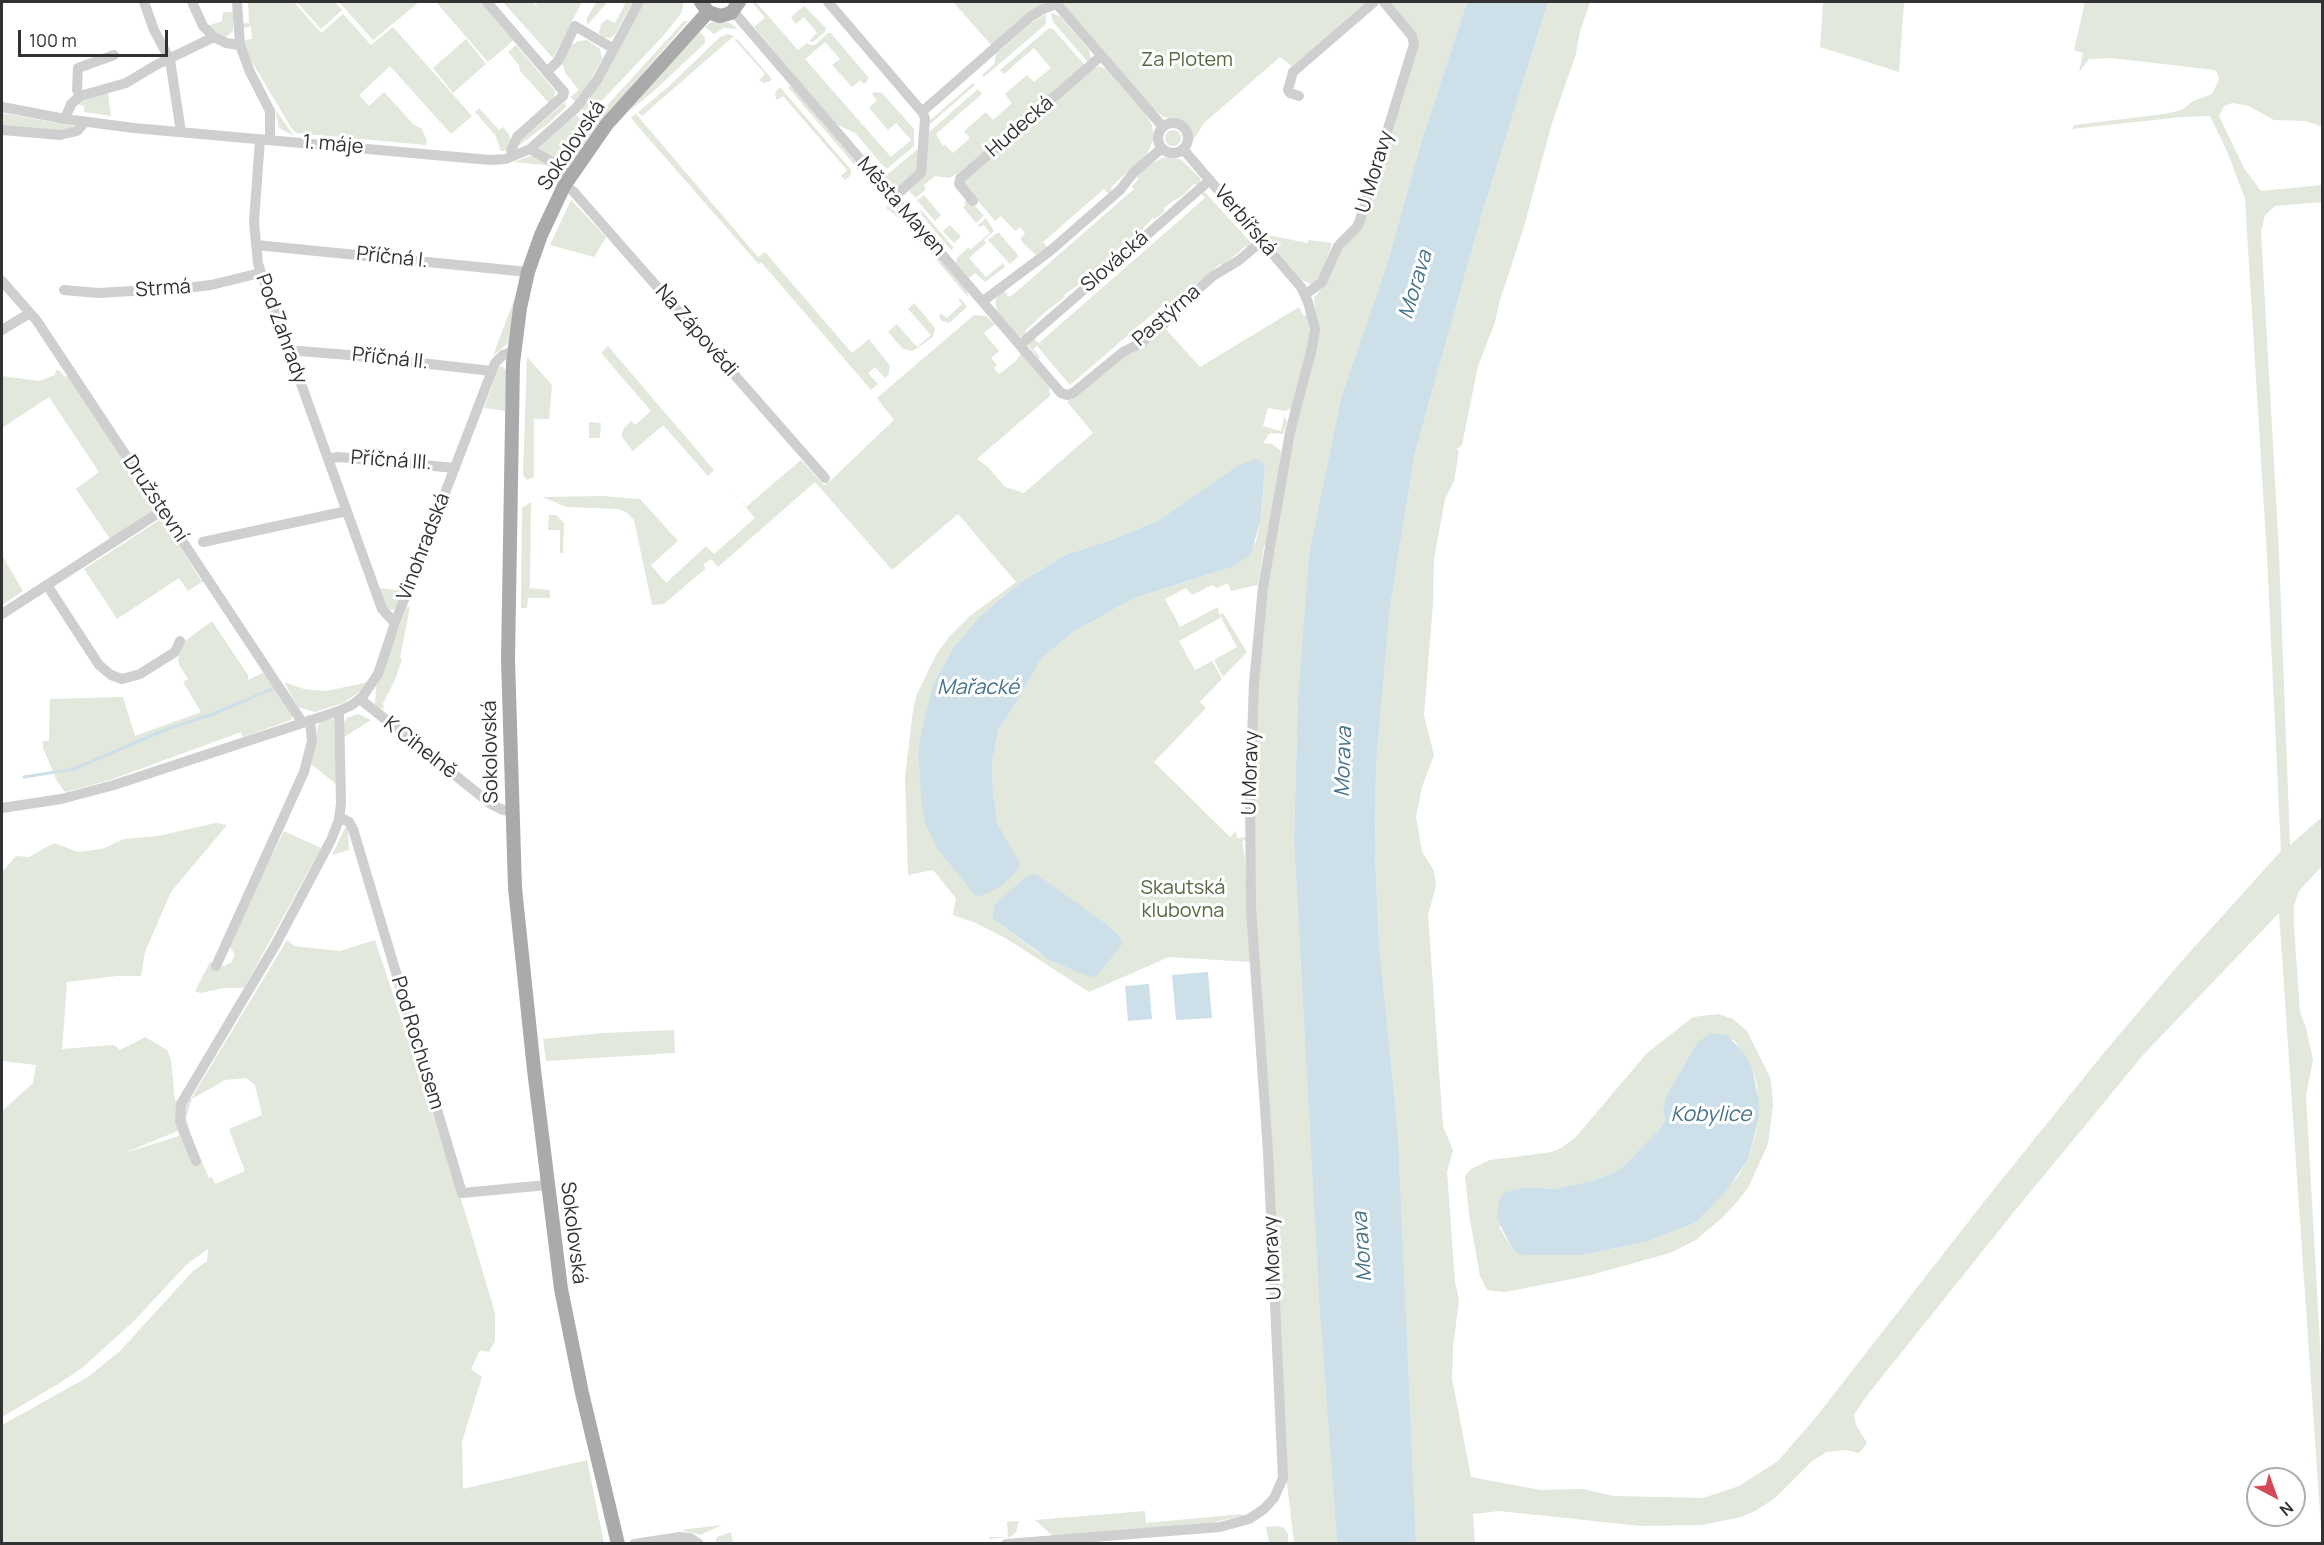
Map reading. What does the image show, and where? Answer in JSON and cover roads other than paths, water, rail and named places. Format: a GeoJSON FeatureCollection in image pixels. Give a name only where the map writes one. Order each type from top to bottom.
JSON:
{"type":"FeatureCollection","features":[{"type":"Feature","properties":{"kind":"main road","name":"Sokolovská"},"geometry":{"type":"LineString","coordinates":[[618,1544],[566,1320],[547,1185],[517,909],[508,660],[514,351],[528,272],[544,228],[567,181],[607,124],[704,7],[720,16],[736,6]]}},
{"type":"Feature","properties":{"kind":"street"},"geometry":{"type":"LineString","coordinates":[[144,2],[154,30],[170,60],[181,132]]}},
{"type":"Feature","properties":{"kind":"street"},"geometry":{"type":"LineString","coordinates":[[192,2],[203,26],[214,37],[226,43],[240,45]]}},
{"type":"Feature","properties":{"kind":"street","name":"Pod Zahrady"},"geometry":{"type":"LineString","coordinates":[[237,2],[240,45],[250,72],[270,111],[254,198],[260,273],[382,609],[395,623]]}},
{"type":"Feature","properties":{"kind":"street"},"geometry":{"type":"LineString","coordinates":[[487,2],[564,92],[563,96],[517,137],[511,150],[513,156]]}},
{"type":"Feature","properties":{"kind":"street","name":"1. máje"},"geometry":{"type":"LineString","coordinates":[[2,107],[85,122],[490,160],[513,156],[530,148],[576,108],[597,80],[639,2]]}},
{"type":"Feature","properties":{"kind":"street"},"geometry":{"type":"LineString","coordinates":[[828,2],[922,111],[925,119],[921,173],[894,198]]}},
{"type":"Feature","properties":{"kind":"street"},"geometry":{"type":"LineString","coordinates":[[1299,96],[1288,90],[1293,72],[1374,2]]}},
{"type":"Feature","properties":{"kind":"street","name":"U Moravy"},"geometry":{"type":"LineString","coordinates":[[1006,1544],[1220,1527],[1249,1519],[1264,1509],[1278,1492],[1284,1470],[1268,1152],[1251,908],[1250,806],[1254,683],[1265,577],[1290,432],[1314,338],[1314,326],[1306,294],[1322,282],[1338,246],[1360,220],[1414,44],[1412,36],[1384,2]]}},
{"type":"Feature","properties":{"kind":"street"},"geometry":{"type":"LineString","coordinates":[[922,111],[1030,17],[1056,3],[1163,127]]}},
{"type":"Feature","properties":{"kind":"street","name":"Města Mayen"},"geometry":{"type":"LineString","coordinates":[[736,6],[894,198],[1059,391],[1067,395],[1073,393]]}},
{"type":"Feature","properties":{"kind":"street"},"geometry":{"type":"LineString","coordinates":[[547,72],[556,64],[575,26],[614,49]]}},
{"type":"Feature","properties":{"kind":"street"},"geometry":{"type":"LineString","coordinates":[[65,119],[71,105],[80,96],[120,86],[214,37]]}},
{"type":"Feature","properties":{"kind":"street"},"geometry":{"type":"LineString","coordinates":[[80,96],[77,90],[78,68],[114,55]]}},
{"type":"Feature","properties":{"kind":"street","name":"Hudecká"},"geometry":{"type":"LineString","coordinates":[[974,201],[959,184],[960,178],[1101,56]]}},
{"type":"Feature","properties":{"kind":"street"},"geometry":{"type":"LineString","coordinates":[[2,130],[60,135],[77,131],[85,122]]}},
{"type":"Feature","properties":{"kind":"street"},"geometry":{"type":"LineString","coordinates":[[1174,124],[1184,129],[1188,139],[1183,149],[1170,153],[1162,148],[1158,137],[1163,127],[1174,124]]}},
{"type":"Feature","properties":{"kind":"street"},"geometry":{"type":"LineString","coordinates":[[530,148],[552,162],[567,181]]}},
{"type":"Feature","properties":{"kind":"street"},"geometry":{"type":"LineString","coordinates":[[983,301],[1050,251],[1120,190],[1134,172],[1162,148]]}},
{"type":"Feature","properties":{"kind":"street","name":"Verbířská"},"geometry":{"type":"LineString","coordinates":[[1183,149],[1306,294]]}},
{"type":"Feature","properties":{"kind":"street","name":"Slovácká"},"geometry":{"type":"LineString","coordinates":[[1020,345],[1210,180]]}},
{"type":"Feature","properties":{"kind":"street","name":"Na Zápovědi"},"geometry":{"type":"LineString","coordinates":[[567,181],[573,191],[825,478]]}},
{"type":"Feature","properties":{"kind":"street","name":"Pastýrna"},"geometry":{"type":"LineString","coordinates":[[1073,393],[1123,352],[1141,343],[1174,315],[1213,276],[1238,261],[1262,241]]}},
{"type":"Feature","properties":{"kind":"street","name":"Příčná I."},"geometry":{"type":"LineString","coordinates":[[256,245],[528,272]]}},
{"type":"Feature","properties":{"kind":"street","name":"Strmá"},"geometry":{"type":"LineString","coordinates":[[64,290],[98,293],[186,288],[211,285],[260,273]]}},
{"type":"Feature","properties":{"kind":"street","name":"Družstevní"},"geometry":{"type":"LineString","coordinates":[[2,281],[30,313],[306,721]]}},
{"type":"Feature","properties":{"kind":"street"},"geometry":{"type":"LineString","coordinates":[[2,330],[30,313]]}},
{"type":"Feature","properties":{"kind":"street","name":"Příčná II."},"geometry":{"type":"LineString","coordinates":[[289,352],[299,351],[488,370]]}},
{"type":"Feature","properties":{"kind":"street","name":"Vinohradská"},"geometry":{"type":"LineString","coordinates":[[2,808],[62,799],[114,785],[339,711],[360,699],[371,687],[378,674],[395,623],[455,468],[488,370],[498,359],[514,351]]}},
{"type":"Feature","properties":{"kind":"street","name":"Příčná III."},"geometry":{"type":"LineString","coordinates":[[328,459],[338,457],[455,468]]}},
{"type":"Feature","properties":{"kind":"street"},"geometry":{"type":"LineString","coordinates":[[2,614],[162,510]]}},
{"type":"Feature","properties":{"kind":"street"},"geometry":{"type":"LineString","coordinates":[[203,542],[346,511]]}},
{"type":"Feature","properties":{"kind":"street"},"geometry":{"type":"LineString","coordinates":[[47,585],[99,665],[111,675],[122,679],[140,674],[175,652],[180,641]]}},
{"type":"Feature","properties":{"kind":"street","name":"K Cihelně"},"geometry":{"type":"LineString","coordinates":[[360,699],[491,804],[500,809],[512,811]]}},
{"type":"Feature","properties":{"kind":"street"},"geometry":{"type":"LineString","coordinates":[[196,1161],[180,1121],[181,1104],[276,944],[331,840],[339,817],[341,803],[339,711]]}},
{"type":"Feature","properties":{"kind":"street"},"geometry":{"type":"LineString","coordinates":[[216,966],[304,772],[312,741],[306,721]]}},
{"type":"Feature","properties":{"kind":"street","name":"Pod Rochusem"},"geometry":{"type":"LineString","coordinates":[[339,817],[349,822],[354,829],[462,1192],[547,1185]]}},
{"type":"Feature","properties":{"kind":"street"},"geometry":{"type":"LineString","coordinates":[[634,1544],[680,1537],[690,1538],[699,1544]]}},
{"type":"Feature","properties":{"kind":"water","name":"Morava"},"geometry":{"type":"Polygon","coordinates":[[[1467,2],[1548,2],[1482,214],[1415,453],[1390,607],[1376,766],[1375,853],[1379,942],[1398,1133],[1416,1543],[1337,1543],[1319,1301],[1294,840],[1298,696],[1309,553],[1341,398],[1388,261],[1422,139],[1467,2]]]}},
{"type":"Feature","properties":{"kind":"water","name":"Mařacké"},"geometry":{"type":"Polygon","coordinates":[[[1256,459],[1265,466],[1261,518],[1251,554],[1232,567],[1134,598],[1073,632],[1041,659],[1014,707],[999,728],[992,760],[993,794],[998,825],[1019,862],[1018,869],[1004,884],[981,896],[975,895],[937,848],[926,826],[922,807],[918,754],[921,734],[933,685],[953,648],[981,615],[1021,582],[1065,555],[1114,539],[1159,520],[1237,466],[1256,459]]]}},
{"type":"Feature","properties":{"kind":"water"},"geometry":{"type":"Polygon","coordinates":[[[1036,874],[1106,924],[1120,937],[1122,944],[1097,976],[1091,977],[1048,959],[992,918],[994,905],[1028,875],[1036,874]]]}},
{"type":"Feature","properties":{"kind":"water"},"geometry":{"type":"Polygon","coordinates":[[[1208,972],[1212,1018],[1176,1020],[1172,975],[1208,972]]]}},
{"type":"Feature","properties":{"kind":"water"},"geometry":{"type":"Polygon","coordinates":[[[1149,984],[1152,1019],[1128,1021],[1125,986],[1149,984]]]}},
{"type":"Feature","properties":{"kind":"water","name":"Kobylice"},"geometry":{"type":"Polygon","coordinates":[[[1711,1033],[1727,1035],[1743,1052],[1752,1067],[1759,1102],[1759,1118],[1748,1160],[1725,1192],[1695,1223],[1649,1241],[1583,1255],[1521,1255],[1513,1250],[1497,1219],[1499,1200],[1506,1192],[1530,1187],[1554,1189],[1591,1181],[1614,1173],[1626,1164],[1657,1132],[1665,1120],[1663,1108],[1666,1096],[1697,1043],[1711,1033]]]}},
{"type":"Feature","properties":{"kind":"waterway"},"geometry":{"type":"LineString","coordinates":[[24,777],[74,769],[167,729],[213,714],[272,689]]}},
{"type":"Feature","properties":{"kind":"park label","name":"Za Plotem"},"geometry":{"type":"Point","coordinates":[1187,60]}},
{"type":"Feature","properties":{"kind":"park label","name":"Skautská klubovna"},"geometry":{"type":"Point","coordinates":[1183,900]}}]}
